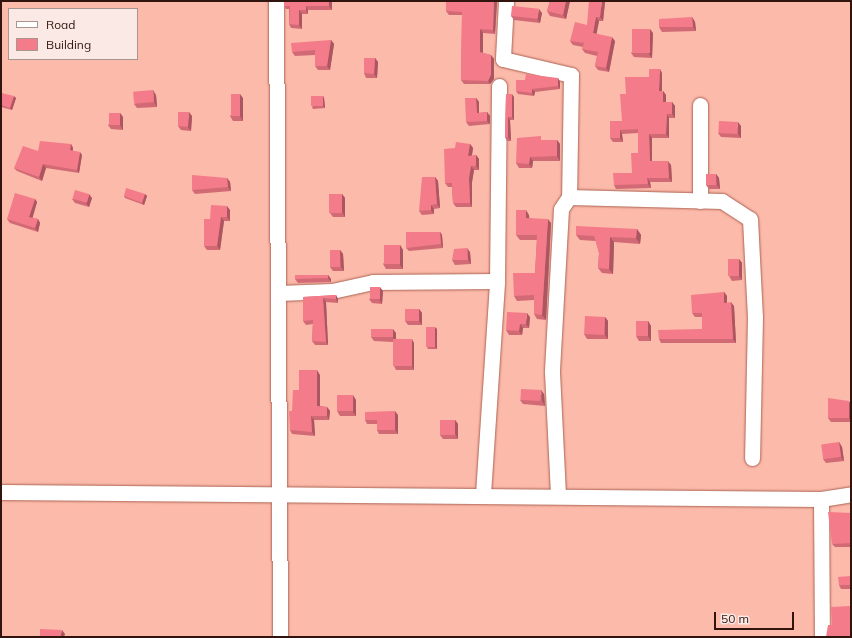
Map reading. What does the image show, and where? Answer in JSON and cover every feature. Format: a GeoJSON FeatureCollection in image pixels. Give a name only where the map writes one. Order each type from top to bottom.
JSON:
{"type":"FeatureCollection","features":[{"type":"Feature","properties":{"kind":"street"},"geometry":{"type":"LineString","coordinates":[[276,1],[280,637]]}},
{"type":"Feature","properties":{"kind":"street"},"geometry":{"type":"LineString","coordinates":[[506,1],[503,59],[571,75],[568,197],[561,209],[552,372],[558,495]]}},
{"type":"Feature","properties":{"kind":"street"},"geometry":{"type":"LineString","coordinates":[[483,494],[497,281],[499,86]]}},
{"type":"Feature","properties":{"kind":"street"},"geometry":{"type":"LineString","coordinates":[[700,105],[700,201]]}},
{"type":"Feature","properties":{"kind":"street"},"geometry":{"type":"LineString","coordinates":[[568,197],[722,201],[750,219],[755,317],[752,458]]}},
{"type":"Feature","properties":{"kind":"street"},"geometry":{"type":"LineString","coordinates":[[278,293],[332,291],[374,282],[497,281]]}},
{"type":"Feature","properties":{"kind":"street"},"geometry":{"type":"LineString","coordinates":[[1,492],[279,492],[821,499],[851,494]]}},
{"type":"Feature","properties":{"kind":"street"},"geometry":{"type":"LineString","coordinates":[[821,499],[822,637]]}},
{"type":"Feature","properties":{"kind":"building"},"geometry":{"type":"Polygon","coordinates":[[[284,1],[329,1],[329,6],[306,6],[306,10],[299,10],[299,25],[289,24],[290,6],[284,6],[284,1]]]}},
{"type":"Feature","properties":{"kind":"building"},"geometry":{"type":"Polygon","coordinates":[[[446,1],[494,1],[493,30],[480,29],[480,52],[491,55],[491,75],[488,81],[461,80],[462,12],[446,11],[446,1]]]}},
{"type":"Feature","properties":{"kind":"building"},"geometry":{"type":"Polygon","coordinates":[[[550,1],[566,1],[563,15],[547,11],[550,1]]]}},
{"type":"Feature","properties":{"kind":"building"},"geometry":{"type":"Polygon","coordinates":[[[589,1],[602,1],[600,17],[596,17],[593,33],[612,37],[606,68],[595,66],[598,52],[582,49],[584,43],[570,41],[575,22],[587,25],[589,1]]]}},
{"type":"Feature","properties":{"kind":"building"},"geometry":{"type":"Polygon","coordinates":[[[512,6],[539,9],[538,19],[511,16],[512,6]]]}},
{"type":"Feature","properties":{"kind":"building"},"geometry":{"type":"Polygon","coordinates":[[[692,17],[693,27],[659,27],[659,19],[692,17]]]}},
{"type":"Feature","properties":{"kind":"building"},"geometry":{"type":"Polygon","coordinates":[[[632,29],[650,29],[650,53],[632,53],[632,29]]]}},
{"type":"Feature","properties":{"kind":"building"},"geometry":{"type":"Polygon","coordinates":[[[331,40],[327,66],[315,66],[315,50],[292,52],[291,43],[331,40]]]}},
{"type":"Feature","properties":{"kind":"building"},"geometry":{"type":"Polygon","coordinates":[[[364,58],[375,58],[374,74],[364,73],[364,58]]]}},
{"type":"Feature","properties":{"kind":"building"},"geometry":{"type":"Polygon","coordinates":[[[649,69],[660,69],[659,91],[663,91],[663,102],[672,102],[672,114],[667,114],[666,134],[649,134],[650,161],[668,161],[669,178],[647,178],[648,184],[614,185],[613,173],[632,173],[631,153],[638,153],[638,129],[620,130],[620,138],[610,138],[610,121],[622,121],[620,94],[626,94],[625,77],[649,77],[649,69]]]}},
{"type":"Feature","properties":{"kind":"building"},"geometry":{"type":"Polygon","coordinates":[[[526,74],[558,78],[558,86],[532,89],[532,93],[516,91],[516,80],[525,80],[526,74]]]}},
{"type":"Feature","properties":{"kind":"building"},"geometry":{"type":"Polygon","coordinates":[[[153,90],[154,102],[134,104],[133,92],[153,90]]]}},
{"type":"Feature","properties":{"kind":"building"},"geometry":{"type":"Polygon","coordinates":[[[1,93],[14,96],[10,108],[1,105],[1,93]]]}},
{"type":"Feature","properties":{"kind":"building"},"geometry":{"type":"Polygon","coordinates":[[[231,94],[240,94],[240,116],[231,116],[231,94]]]}},
{"type":"Feature","properties":{"kind":"building"},"geometry":{"type":"Polygon","coordinates":[[[506,94],[512,94],[512,117],[508,117],[508,137],[505,137],[506,94]]]}},
{"type":"Feature","properties":{"kind":"building"},"geometry":{"type":"Polygon","coordinates":[[[311,96],[323,96],[323,106],[311,106],[311,96]]]}},
{"type":"Feature","properties":{"kind":"building"},"geometry":{"type":"Polygon","coordinates":[[[465,98],[476,98],[477,113],[487,112],[487,121],[466,122],[465,98]]]}},
{"type":"Feature","properties":{"kind":"building"},"geometry":{"type":"Polygon","coordinates":[[[178,112],[189,112],[188,127],[178,126],[178,112]]]}},
{"type":"Feature","properties":{"kind":"building"},"geometry":{"type":"Polygon","coordinates":[[[109,113],[120,113],[120,125],[109,125],[109,113]]]}},
{"type":"Feature","properties":{"kind":"building"},"geometry":{"type":"Polygon","coordinates":[[[719,121],[738,122],[737,134],[718,133],[719,121]]]}},
{"type":"Feature","properties":{"kind":"building"},"geometry":{"type":"Polygon","coordinates":[[[541,136],[541,140],[557,140],[557,156],[530,157],[529,164],[516,163],[517,138],[541,136]]]}},
{"type":"Feature","properties":{"kind":"building"},"geometry":{"type":"Polygon","coordinates":[[[40,141],[71,144],[70,150],[80,152],[77,170],[43,164],[39,177],[14,168],[23,146],[38,151],[40,141]]]}},
{"type":"Feature","properties":{"kind":"building"},"geometry":{"type":"Polygon","coordinates":[[[456,142],[470,144],[468,156],[476,155],[476,166],[471,166],[469,178],[470,203],[453,203],[452,183],[445,183],[444,149],[455,148],[456,142]]]}},
{"type":"Feature","properties":{"kind":"building"},"geometry":{"type":"Polygon","coordinates":[[[706,174],[716,174],[716,185],[706,185],[706,174]]]}},
{"type":"Feature","properties":{"kind":"building"},"geometry":{"type":"Polygon","coordinates":[[[192,175],[227,178],[228,187],[192,190],[192,175]]]}},
{"type":"Feature","properties":{"kind":"building"},"geometry":{"type":"Polygon","coordinates":[[[422,177],[435,177],[437,204],[431,205],[431,210],[419,211],[422,177]]]}},
{"type":"Feature","properties":{"kind":"building"},"geometry":{"type":"Polygon","coordinates":[[[126,188],[145,194],[142,203],[124,196],[126,188]]]}},
{"type":"Feature","properties":{"kind":"building"},"geometry":{"type":"Polygon","coordinates":[[[75,190],[89,194],[87,203],[73,199],[75,190]]]}},
{"type":"Feature","properties":{"kind":"building"},"geometry":{"type":"Polygon","coordinates":[[[15,193],[35,199],[29,217],[38,219],[35,228],[7,219],[15,193]]]}},
{"type":"Feature","properties":{"kind":"building"},"geometry":{"type":"Polygon","coordinates":[[[329,194],[342,194],[342,213],[329,213],[329,194]]]}},
{"type":"Feature","properties":{"kind":"building"},"geometry":{"type":"Polygon","coordinates":[[[211,205],[227,206],[227,217],[221,217],[217,246],[204,246],[204,219],[210,219],[211,205]]]}},
{"type":"Feature","properties":{"kind":"building"},"geometry":{"type":"Polygon","coordinates":[[[516,210],[526,210],[526,218],[548,219],[542,315],[534,314],[534,295],[514,296],[513,273],[535,273],[537,235],[516,235],[516,210]]]}},
{"type":"Feature","properties":{"kind":"building"},"geometry":{"type":"Polygon","coordinates":[[[576,226],[637,229],[636,238],[610,237],[609,269],[598,268],[599,253],[594,236],[576,235],[576,226]]]}},
{"type":"Feature","properties":{"kind":"building"},"geometry":{"type":"Polygon","coordinates":[[[406,232],[440,232],[441,244],[406,248],[406,232]]]}},
{"type":"Feature","properties":{"kind":"building"},"geometry":{"type":"Polygon","coordinates":[[[384,245],[400,245],[400,264],[384,264],[384,245]]]}},
{"type":"Feature","properties":{"kind":"building"},"geometry":{"type":"Polygon","coordinates":[[[467,248],[468,260],[452,260],[454,249],[467,248]]]}},
{"type":"Feature","properties":{"kind":"building"},"geometry":{"type":"Polygon","coordinates":[[[330,250],[340,250],[340,267],[330,267],[330,250]]]}},
{"type":"Feature","properties":{"kind":"building"},"geometry":{"type":"Polygon","coordinates":[[[728,259],[739,259],[739,276],[728,276],[728,259]]]}},
{"type":"Feature","properties":{"kind":"building"},"geometry":{"type":"Polygon","coordinates":[[[295,275],[328,275],[328,278],[295,279],[295,275]]]}},
{"type":"Feature","properties":{"kind":"building"},"geometry":{"type":"Polygon","coordinates":[[[370,287],[380,287],[380,299],[370,299],[370,287]]]}},
{"type":"Feature","properties":{"kind":"building"},"geometry":{"type":"Polygon","coordinates":[[[724,292],[724,303],[731,302],[733,339],[659,339],[658,330],[702,329],[702,313],[692,313],[691,295],[724,292]]]}},
{"type":"Feature","properties":{"kind":"building"},"geometry":{"type":"Polygon","coordinates":[[[336,295],[336,299],[323,298],[326,342],[312,341],[313,320],[303,321],[303,297],[336,295]]]}},
{"type":"Feature","properties":{"kind":"building"},"geometry":{"type":"Polygon","coordinates":[[[405,309],[419,309],[419,321],[405,321],[405,309]]]}},
{"type":"Feature","properties":{"kind":"building"},"geometry":{"type":"Polygon","coordinates":[[[507,312],[527,313],[526,324],[520,324],[519,331],[506,330],[507,312]]]}},
{"type":"Feature","properties":{"kind":"building"},"geometry":{"type":"Polygon","coordinates":[[[585,316],[605,317],[604,335],[584,334],[585,316]]]}},
{"type":"Feature","properties":{"kind":"building"},"geometry":{"type":"Polygon","coordinates":[[[636,321],[648,321],[648,336],[636,336],[636,321]]]}},
{"type":"Feature","properties":{"kind":"building"},"geometry":{"type":"Polygon","coordinates":[[[426,327],[435,327],[435,347],[426,347],[426,327]]]}},
{"type":"Feature","properties":{"kind":"building"},"geometry":{"type":"Polygon","coordinates":[[[371,329],[393,329],[393,337],[371,337],[371,329]]]}},
{"type":"Feature","properties":{"kind":"building"},"geometry":{"type":"Polygon","coordinates":[[[393,339],[412,339],[412,366],[393,366],[393,339]]]}},
{"type":"Feature","properties":{"kind":"building"},"geometry":{"type":"Polygon","coordinates":[[[299,370],[317,370],[317,406],[327,407],[327,416],[311,416],[312,432],[290,430],[289,411],[292,411],[293,390],[299,390],[299,370]]]}},
{"type":"Feature","properties":{"kind":"building"},"geometry":{"type":"Polygon","coordinates":[[[521,389],[541,390],[540,401],[520,400],[521,389]]]}},
{"type":"Feature","properties":{"kind":"building"},"geometry":{"type":"Polygon","coordinates":[[[337,395],[353,395],[353,411],[337,411],[337,395]]]}},
{"type":"Feature","properties":{"kind":"building"},"geometry":{"type":"Polygon","coordinates":[[[828,398],[849,401],[849,418],[828,418],[828,398]]]}},
{"type":"Feature","properties":{"kind":"building"},"geometry":{"type":"Polygon","coordinates":[[[395,411],[395,430],[377,430],[377,420],[365,420],[365,412],[395,411]]]}},
{"type":"Feature","properties":{"kind":"building"},"geometry":{"type":"Polygon","coordinates":[[[440,420],[455,420],[455,435],[440,435],[440,420]]]}},
{"type":"Feature","properties":{"kind":"building"},"geometry":{"type":"Polygon","coordinates":[[[839,442],[841,457],[823,459],[821,445],[839,442]]]}},
{"type":"Feature","properties":{"kind":"building"},"geometry":{"type":"Polygon","coordinates":[[[828,512],[851,513],[851,543],[832,544],[828,512]]]}},
{"type":"Feature","properties":{"kind":"building"},"geometry":{"type":"Polygon","coordinates":[[[851,576],[851,585],[839,585],[838,577],[851,576]]]}},
{"type":"Feature","properties":{"kind":"building"},"geometry":{"type":"Polygon","coordinates":[[[851,606],[851,637],[826,637],[828,625],[832,625],[831,607],[851,606]]]}},
{"type":"Feature","properties":{"kind":"building"},"geometry":{"type":"Polygon","coordinates":[[[40,629],[62,630],[60,637],[40,637],[40,629]]]}}]}
